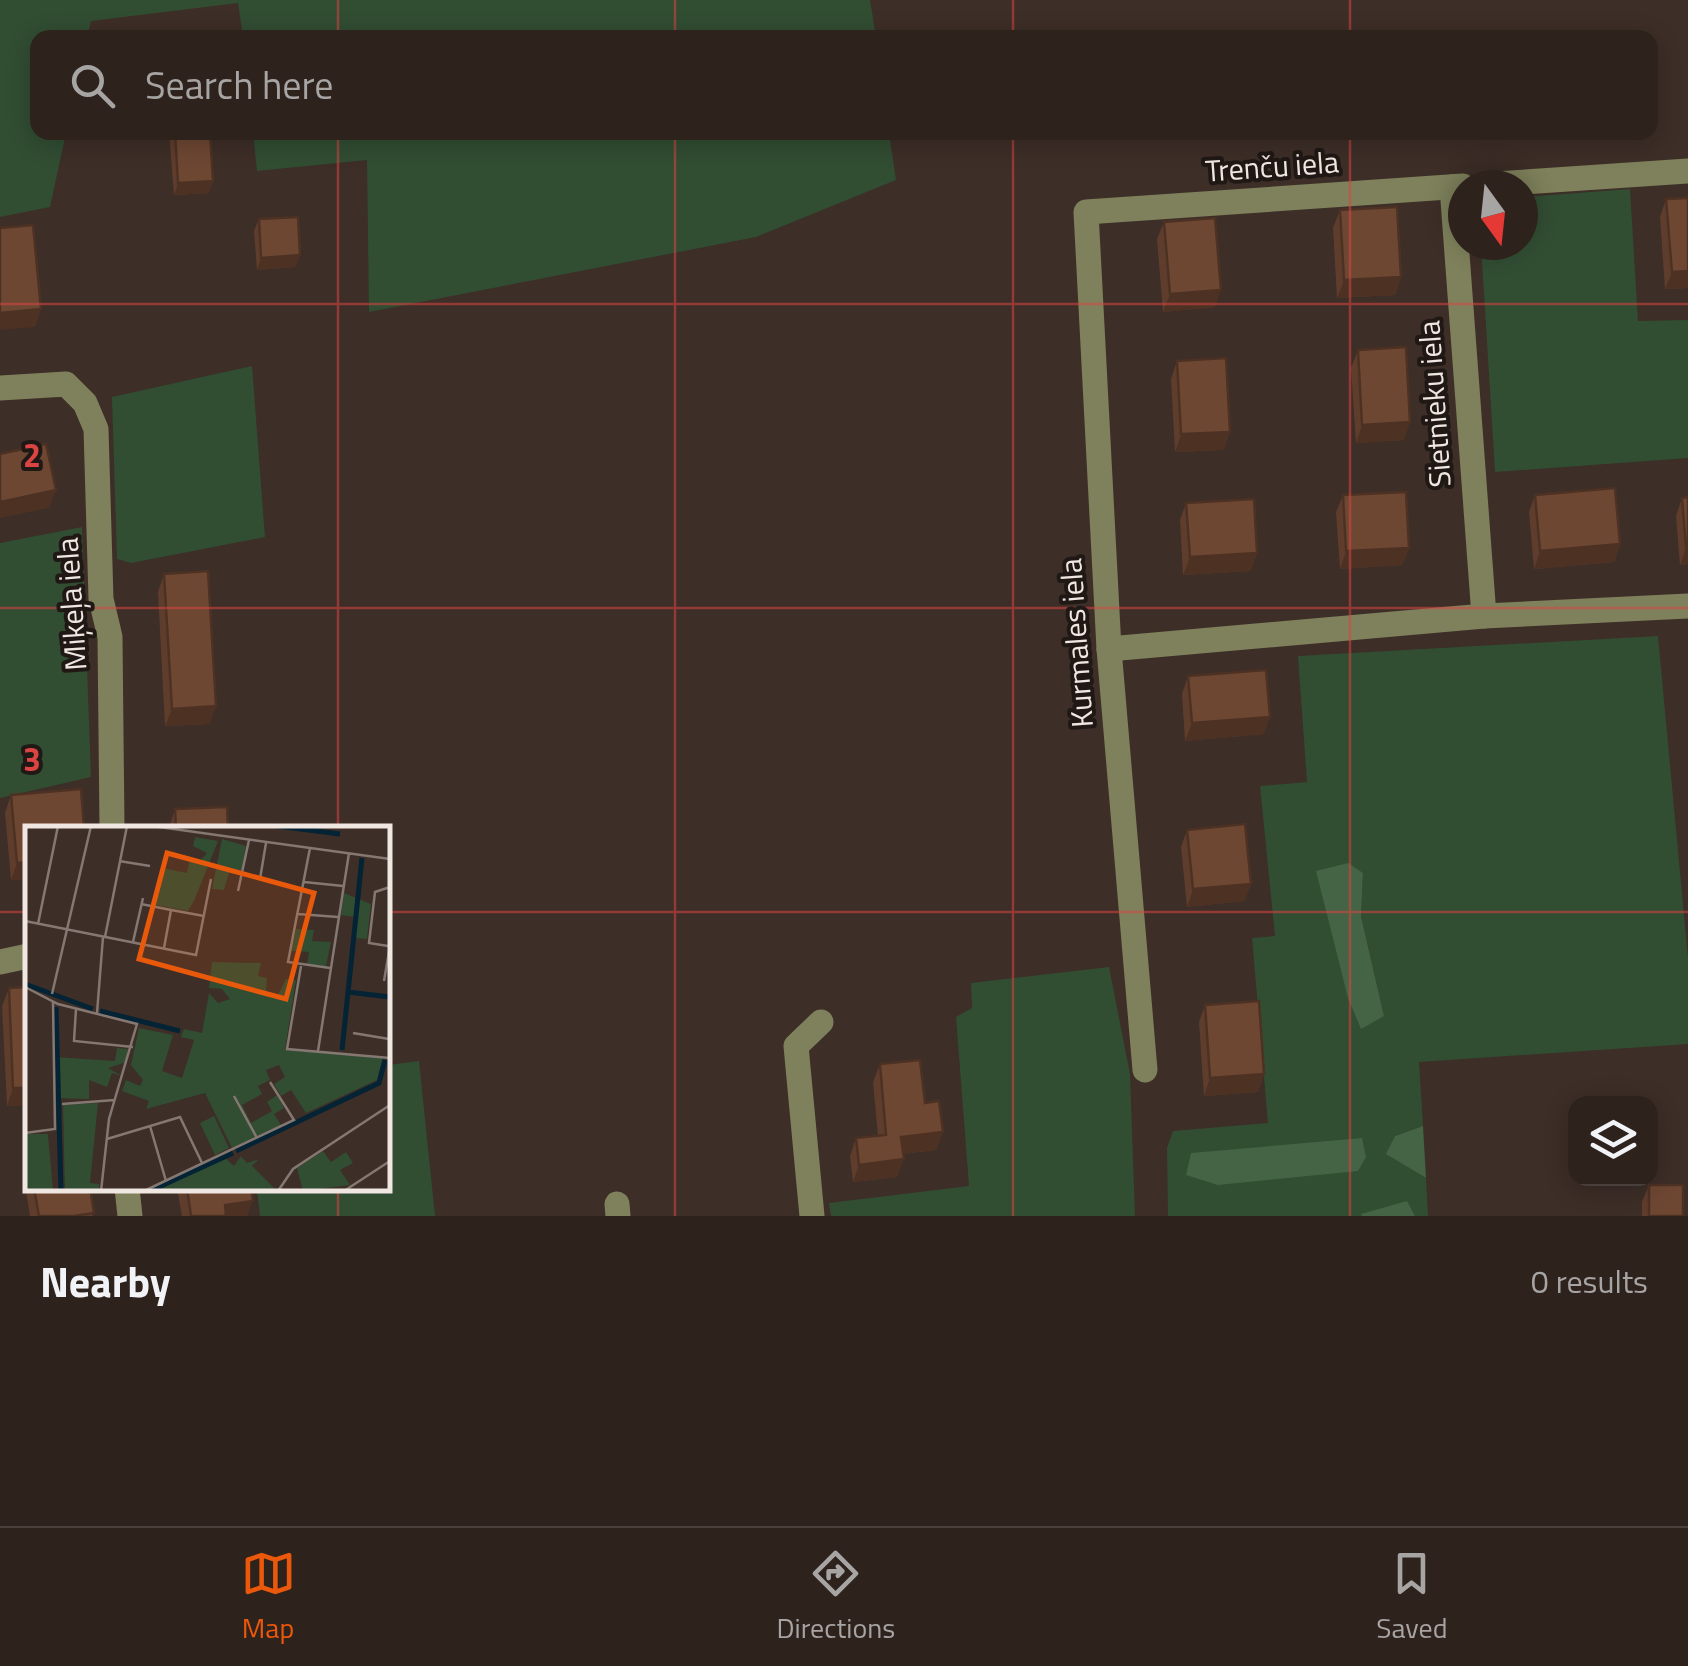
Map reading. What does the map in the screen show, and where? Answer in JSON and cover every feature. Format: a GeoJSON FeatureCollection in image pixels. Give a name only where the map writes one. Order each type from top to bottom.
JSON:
{"type":"FeatureCollection","features":[{"type":"Feature","properties":{"kind":"street"},"geometry":{"type":"LineString","coordinates":[[1538,181],[1688,171]]}},
{"type":"Feature","properties":{"kind":"street","name":"Trenču iela"},"geometry":{"type":"LineString","coordinates":[[1086,212],[1448,188]]}},
{"type":"Feature","properties":{"kind":"street","name":"Kurmales iela"},"geometry":{"type":"LineString","coordinates":[[1086,212],[1109,649],[1145,1070]]}},
{"type":"Feature","properties":{"kind":"street","name":"Sietnieku iela"},"geometry":{"type":"LineString","coordinates":[[1462,260],[1484,616]]}},
{"type":"Feature","properties":{"kind":"street","name":"Miķeļa iela"},"geometry":{"type":"LineString","coordinates":[[0,388],[66,384],[85,403],[96,429],[101,599],[110,636],[112,826]]}},
{"type":"Feature","properties":{"kind":"street"},"geometry":{"type":"LineString","coordinates":[[1109,649],[1484,616],[1688,606]]}},
{"type":"Feature","properties":{"kind":"street"},"geometry":{"type":"LineString","coordinates":[[0,962],[25,957]]}},
{"type":"Feature","properties":{"kind":"street"},"geometry":{"type":"LineString","coordinates":[[812,1216],[796,1046],[821,1022]]}},
{"type":"Feature","properties":{"kind":"street"},"geometry":{"type":"LineString","coordinates":[[127,1191],[130,1216]]}},
{"type":"Feature","properties":{"kind":"green space"},"geometry":{"type":"Polygon","coordinates":[[[0,0],[870,0],[875,30],[242,30],[238,3],[91,21],[89,30],[30,30],[30,140],[64,140],[50,207],[0,217],[0,0]]]}},
{"type":"Feature","properties":{"kind":"green space"},"geometry":{"type":"Polygon","coordinates":[[[254,140],[890,140],[896,180],[756,237],[369,312],[367,160],[257,171],[254,140]]]}},
{"type":"Feature","properties":{"kind":"green space"},"geometry":{"type":"Polygon","coordinates":[[[1630,189],[1638,321],[1688,320],[1688,458],[1495,472],[1482,260],[1538,260],[1538,196],[1630,189]]]}},
{"type":"Feature","properties":{"kind":"green space"},"geometry":{"type":"Polygon","coordinates":[[[252,366],[265,537],[131,563],[117,559],[112,397],[252,366]]]}},
{"type":"Feature","properties":{"kind":"green space"},"geometry":{"type":"Polygon","coordinates":[[[82,527],[91,777],[0,798],[0,543],[82,527]]]}},
{"type":"Feature","properties":{"kind":"green space"},"geometry":{"type":"Polygon","coordinates":[[[1658,636],[1688,958],[1688,1044],[1419,1062],[1423,1126],[1395,1136],[1387,1154],[1426,1178],[1428,1216],[1415,1216],[1407,1202],[1362,1216],[1168,1216],[1167,1148],[1173,1131],[1268,1123],[1252,938],[1275,936],[1260,786],[1307,782],[1298,656],[1658,636]],[[1317,871],[1329,910],[1384,1016],[1361,916],[1363,873],[1317,871]]]}},
{"type":"Feature","properties":{"kind":"green space"},"geometry":{"type":"Polygon","coordinates":[[[1348,863],[1363,873],[1361,916],[1384,1016],[1361,1029],[1348,998],[1316,871],[1348,863]]]}},
{"type":"Feature","properties":{"kind":"green space"},"geometry":{"type":"Polygon","coordinates":[[[1109,967],[1130,1074],[1135,1216],[831,1216],[829,1203],[969,1186],[956,1017],[972,1008],[971,983],[1109,967]]]}},
{"type":"Feature","properties":{"kind":"green space"},"geometry":{"type":"Polygon","coordinates":[[[419,1061],[435,1216],[260,1216],[257,1191],[390,1191],[390,1065],[419,1061]]]}},
{"type":"Feature","properties":{"kind":"green space"},"geometry":{"type":"Polygon","coordinates":[[[1423,1126],[1426,1178],[1386,1154],[1395,1136],[1423,1126]]]}},
{"type":"Feature","properties":{"kind":"green space"},"geometry":{"type":"Polygon","coordinates":[[[1362,1138],[1366,1157],[1358,1171],[1218,1185],[1186,1175],[1191,1153],[1362,1138]]]}},
{"type":"Feature","properties":{"kind":"green space"},"geometry":{"type":"Polygon","coordinates":[[[1407,1201],[1415,1216],[1361,1214],[1407,1201]]]}},
{"type":"Feature","properties":{"kind":"building"},"geometry":{"type":"Polygon","coordinates":[[[175,140],[210,140],[213,181],[178,183],[175,140]]]}},
{"type":"Feature","properties":{"kind":"building"},"geometry":{"type":"Polygon","coordinates":[[[1688,198],[1688,271],[1672,272],[1666,199],[1688,198]]]}},
{"type":"Feature","properties":{"kind":"building"},"geometry":{"type":"Polygon","coordinates":[[[1397,207],[1401,277],[1344,280],[1340,210],[1397,207]]]}},
{"type":"Feature","properties":{"kind":"building"},"geometry":{"type":"Polygon","coordinates":[[[298,217],[300,255],[261,258],[259,219],[298,217]]]}},
{"type":"Feature","properties":{"kind":"building"},"geometry":{"type":"Polygon","coordinates":[[[1215,218],[1221,290],[1170,294],[1164,222],[1215,218]]]}},
{"type":"Feature","properties":{"kind":"building"},"geometry":{"type":"Polygon","coordinates":[[[33,225],[41,309],[0,313],[0,228],[33,225]]]}},
{"type":"Feature","properties":{"kind":"building"},"geometry":{"type":"Polygon","coordinates":[[[1406,347],[1410,422],[1362,425],[1358,350],[1406,347]]]}},
{"type":"Feature","properties":{"kind":"building"},"geometry":{"type":"Polygon","coordinates":[[[1226,358],[1230,432],[1181,434],[1177,361],[1226,358]]]}},
{"type":"Feature","properties":{"kind":"building"},"geometry":{"type":"Polygon","coordinates":[[[46,444],[56,490],[0,502],[0,454],[46,444]]]}},
{"type":"Feature","properties":{"kind":"building"},"geometry":{"type":"Polygon","coordinates":[[[1615,488],[1620,544],[1540,551],[1535,495],[1615,488]]]}},
{"type":"Feature","properties":{"kind":"building"},"geometry":{"type":"Polygon","coordinates":[[[1406,492],[1409,548],[1346,551],[1343,495],[1406,492]]]}},
{"type":"Feature","properties":{"kind":"building"},"geometry":{"type":"Polygon","coordinates":[[[1688,497],[1688,547],[1686,547],[1682,498],[1688,497]]]}},
{"type":"Feature","properties":{"kind":"building"},"geometry":{"type":"Polygon","coordinates":[[[1254,499],[1257,553],[1190,557],[1186,503],[1254,499]]]}},
{"type":"Feature","properties":{"kind":"building"},"geometry":{"type":"Polygon","coordinates":[[[208,571],[216,706],[172,709],[164,574],[208,571]]]}},
{"type":"Feature","properties":{"kind":"building"},"geometry":{"type":"Polygon","coordinates":[[[1266,670],[1270,717],[1192,723],[1188,676],[1266,670]]]}},
{"type":"Feature","properties":{"kind":"building"},"geometry":{"type":"Polygon","coordinates":[[[81,789],[84,826],[25,826],[25,862],[17,863],[11,795],[81,789]]]}},
{"type":"Feature","properties":{"kind":"building"},"geometry":{"type":"Polygon","coordinates":[[[227,807],[228,826],[176,826],[175,809],[227,807]]]}},
{"type":"Feature","properties":{"kind":"building"},"geometry":{"type":"Polygon","coordinates":[[[1245,824],[1251,884],[1193,889],[1187,830],[1245,824]]]}},
{"type":"Feature","properties":{"kind":"building"},"geometry":{"type":"Polygon","coordinates":[[[25,987],[25,1088],[13,1088],[9,988],[25,987]]]}},
{"type":"Feature","properties":{"kind":"building"},"geometry":{"type":"Polygon","coordinates":[[[1259,1001],[1264,1074],[1210,1078],[1205,1005],[1259,1001]]]}},
{"type":"Feature","properties":{"kind":"building"},"geometry":{"type":"Polygon","coordinates":[[[920,1060],[925,1103],[939,1101],[943,1132],[901,1137],[904,1159],[859,1165],[856,1138],[886,1135],[880,1064],[920,1060]]]}},
{"type":"Feature","properties":{"kind":"building"},"geometry":{"type":"Polygon","coordinates":[[[1683,1185],[1683,1216],[1649,1216],[1649,1186],[1683,1185]]]}},
{"type":"Feature","properties":{"kind":"building"},"geometry":{"type":"Polygon","coordinates":[[[35,1191],[90,1191],[94,1213],[39,1216],[35,1191]]]}},
{"type":"Feature","properties":{"kind":"building"},"geometry":{"type":"Polygon","coordinates":[[[187,1191],[251,1191],[253,1201],[225,1205],[226,1216],[191,1216],[187,1191]]]}}]}
